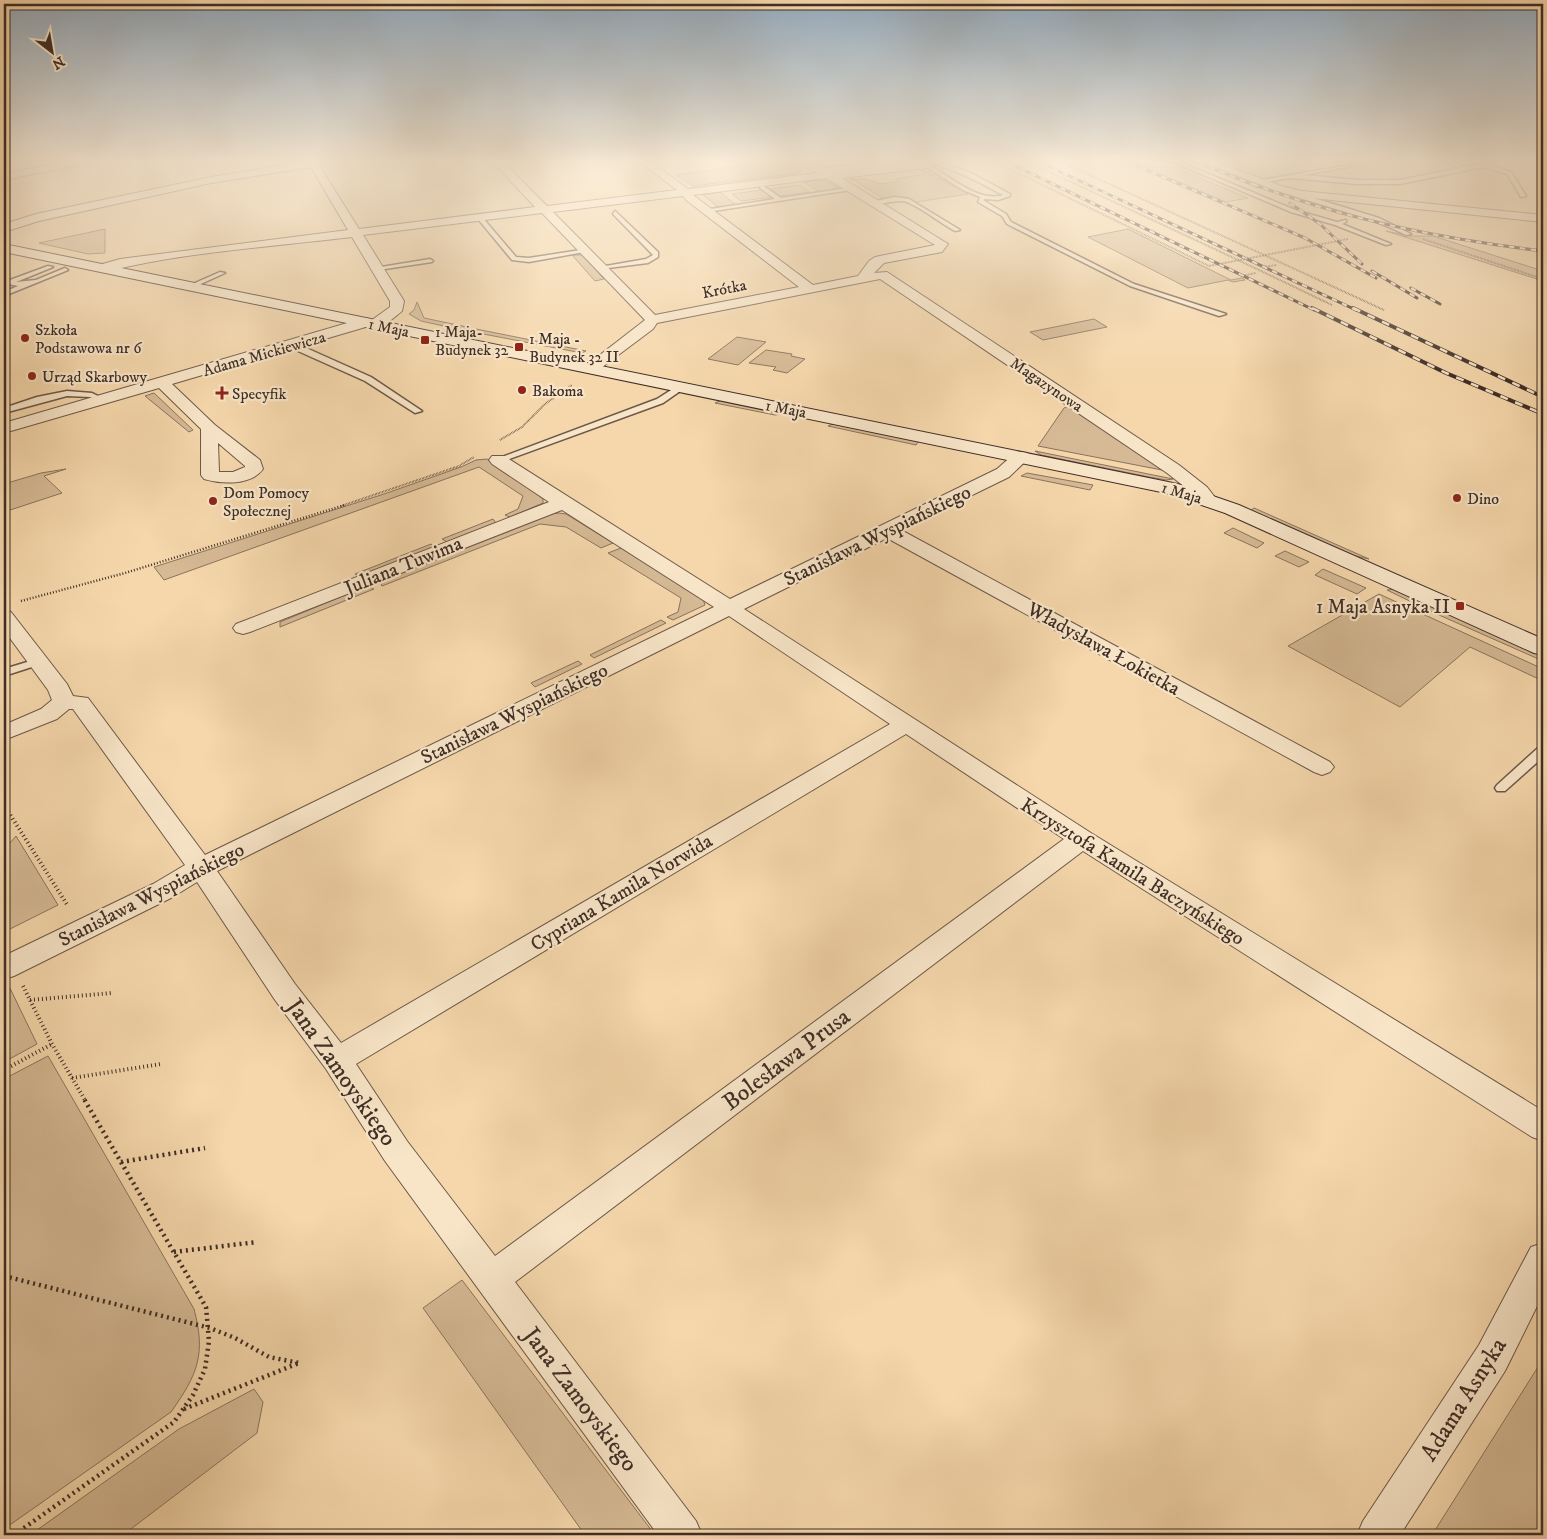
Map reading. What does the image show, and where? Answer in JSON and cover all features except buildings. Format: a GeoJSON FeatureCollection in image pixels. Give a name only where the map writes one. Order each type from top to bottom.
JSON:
{"type":"FeatureCollection","features":[{"type":"Feature","properties":{"kind":"street"},"geometry":{"type":"LineString","coordinates":[[104,268],[152,258],[375,231]]}},
{"type":"Feature","properties":{"kind":"street"},"geometry":{"type":"LineString","coordinates":[[567,231],[652,320],[648,326],[592,368]]}},
{"type":"Feature","properties":{"kind":"street"},"geometry":{"type":"LineString","coordinates":[[734,231],[810,289]]}},
{"type":"Feature","properties":{"kind":"street"},"geometry":{"type":"LineString","coordinates":[[871,276],[878,261],[938,249],[942,246],[938,241],[922,231]]}},
{"type":"Feature","properties":{"kind":"street"},"geometry":{"type":"LineString","coordinates":[[357,233],[378,268]]}},
{"type":"Feature","properties":{"kind":"street","name":"1 Maja"},"geometry":{"type":"LineString","coordinates":[[4,248],[1153,484],[1208,500],[1255,519],[1543,648]]}},
{"type":"Feature","properties":{"kind":"street","name":"Adama Mickiewicza"},"geometry":{"type":"LineString","coordinates":[[4,428],[371,323],[395,310],[398,304],[378,268]]}},
{"type":"Feature","properties":{"kind":"street","name":"Krótka"},"geometry":{"type":"LineString","coordinates":[[652,320],[871,276]]}},
{"type":"Feature","properties":{"kind":"street","name":"Magazynowa"},"geometry":{"type":"LineString","coordinates":[[871,276],[1173,469],[1208,500]]}},
{"type":"Feature","properties":{"kind":"street"},"geometry":{"type":"LineString","coordinates":[[162,383],[210,428]]}},
{"type":"Feature","properties":{"kind":"street","name":"Stanisława Wyspiańskiego"},"geometry":{"type":"LineString","coordinates":[[12,974],[201,868],[1005,472],[1021,457]]}},
{"type":"Feature","properties":{"kind":"street"},"geometry":{"type":"LineString","coordinates":[[498,460],[728,607]]}},
{"type":"Feature","properties":{"kind":"street","name":"Juliana Tuwima"},"geometry":{"type":"LineString","coordinates":[[243,628],[563,502]]}},
{"type":"Feature","properties":{"kind":"street","name":"Władysława Łokietka"},"geometry":{"type":"LineString","coordinates":[[887,530],[1322,766]]}},
{"type":"Feature","properties":{"kind":"street","name":"Krzysztofa Kamila Baczyńskiego"},"geometry":{"type":"LineString","coordinates":[[728,607],[905,725],[1082,839],[1543,1127]]}},
{"type":"Feature","properties":{"kind":"street"},"geometry":{"type":"LineString","coordinates":[[4,733],[49,714],[64,702],[59,690],[37,662],[11,609]]}},
{"type":"Feature","properties":{"kind":"street","name":"Jana Zamoyskiego"},"geometry":{"type":"LineString","coordinates":[[64,702],[80,703],[201,868],[286,992],[337,1060],[396,1150],[682,1535]]}},
{"type":"Feature","properties":{"kind":"street","name":"Cypriana Kamila Norwida"},"geometry":{"type":"LineString","coordinates":[[337,1060],[905,725]]}},
{"type":"Feature","properties":{"kind":"street","name":"Bolesława Prusa"},"geometry":{"type":"LineString","coordinates":[[492,1279],[1082,839]]}},
{"type":"Feature","properties":{"kind":"street","name":"Adama Asnyka"},"geometry":{"type":"LineString","coordinates":[[1377,1535],[1492,1358],[1543,1259]]}},
{"type":"Feature","properties":{"kind":"lane"},"geometry":{"type":"LineString","coordinates":[[491,231],[514,259],[529,260],[587,251]]}},
{"type":"Feature","properties":{"kind":"lane"},"geometry":{"type":"LineString","coordinates":[[602,268],[648,261],[656,256],[656,253],[633,231]]}},
{"type":"Feature","properties":{"kind":"lane"},"geometry":{"type":"LineString","coordinates":[[1024,231],[1115,277],[1150,292],[1222,314]]}},
{"type":"Feature","properties":{"kind":"lane"},"geometry":{"type":"LineString","coordinates":[[1355,231],[1388,244]]}},
{"type":"Feature","properties":{"kind":"lane"},"geometry":{"type":"LineString","coordinates":[[1402,231],[1408,234]]}},
{"type":"Feature","properties":{"kind":"lane"},"geometry":{"type":"LineString","coordinates":[[378,268],[430,261]]}},
{"type":"Feature","properties":{"kind":"lane"},"geometry":{"type":"LineString","coordinates":[[7,283],[50,267]]}},
{"type":"Feature","properties":{"kind":"lane"},"geometry":{"type":"LineString","coordinates":[[4,294],[65,270]]}},
{"type":"Feature","properties":{"kind":"lane"},"geometry":{"type":"LineString","coordinates":[[192,286],[222,273]]}},
{"type":"Feature","properties":{"kind":"lane"},"geometry":{"type":"LineString","coordinates":[[7,283],[19,286],[28,284]]}},
{"type":"Feature","properties":{"kind":"lane"},"geometry":{"type":"LineString","coordinates":[[292,345],[368,379],[418,412]]}},
{"type":"Feature","properties":{"kind":"lane"},"geometry":{"type":"LineString","coordinates":[[498,460],[660,401],[682,387]]}},
{"type":"Feature","properties":{"kind":"lane"},"geometry":{"type":"LineString","coordinates":[[4,411],[74,393],[90,394],[102,400]]}},
{"type":"Feature","properties":{"kind":"lane"},"geometry":{"type":"LineString","coordinates":[[4,673],[37,662]]}},
{"type":"Feature","properties":{"kind":"lane"},"geometry":{"type":"LineString","coordinates":[[1501,788],[1543,750]]}},
{"type":"Feature","properties":{"kind":"path"},"geometry":{"type":"LineString","coordinates":[[1137,231],[1209,266],[1348,239]]}},
{"type":"Feature","properties":{"kind":"path"},"geometry":{"type":"LineString","coordinates":[[1176,231],[1238,260]]}},
{"type":"Feature","properties":{"kind":"path"},"geometry":{"type":"LineString","coordinates":[[1214,231],[1384,310]]}},
{"type":"Feature","properties":{"kind":"path"},"geometry":{"type":"LineString","coordinates":[[1408,234],[1543,279]]}},
{"type":"Feature","properties":{"kind":"path"},"geometry":{"type":"LineString","coordinates":[[1215,249],[1332,305]]}},
{"type":"Feature","properties":{"kind":"path"},"geometry":{"type":"LineString","coordinates":[[1266,255],[1293,267]]}},
{"type":"Feature","properties":{"kind":"path"},"geometry":{"type":"LineString","coordinates":[[1262,267],[1277,265]]}},
{"type":"Feature","properties":{"kind":"path"},"geometry":{"type":"LineString","coordinates":[[1242,276],[1256,273]]}},
{"type":"Feature","properties":{"kind":"path"},"geometry":{"type":"LineString","coordinates":[[496,442],[522,427],[545,404],[574,383]]}},
{"type":"Feature","properties":{"kind":"path"},"geometry":{"type":"LineString","coordinates":[[11,609],[378,495],[459,466],[481,453]]}},
{"type":"Feature","properties":{"kind":"path"},"geometry":{"type":"LineString","coordinates":[[4,805],[68,906]]}},
{"type":"Feature","properties":{"kind":"path"},"geometry":{"type":"LineString","coordinates":[[12,974],[30,1000],[52,1044],[206,1307],[210,1328],[210,1345],[204,1373],[191,1401],[174,1422],[14,1535]]}},
{"type":"Feature","properties":{"kind":"path"},"geometry":{"type":"LineString","coordinates":[[30,1000],[112,993]]}},
{"type":"Feature","properties":{"kind":"path"},"geometry":{"type":"LineString","coordinates":[[4,1070],[52,1044]]}},
{"type":"Feature","properties":{"kind":"path"},"geometry":{"type":"LineString","coordinates":[[72,1078],[161,1064]]}},
{"type":"Feature","properties":{"kind":"path"},"geometry":{"type":"LineString","coordinates":[[121,1162],[205,1148]]}},
{"type":"Feature","properties":{"kind":"path"},"geometry":{"type":"LineString","coordinates":[[174,1252],[257,1242]]}},
{"type":"Feature","properties":{"kind":"path"},"geometry":{"type":"LineString","coordinates":[[4,1276],[210,1328],[235,1338],[269,1357],[299,1363],[184,1410]]}},
{"type":"Feature","properties":{"kind":"shaded area"},"geometry":{"type":"Polygon","coordinates":[[[96,231],[105,231],[105,253],[88,254],[39,243],[96,231]]]}},
{"type":"Feature","properties":{"kind":"shaded area"},"geometry":{"type":"Polygon","coordinates":[[[1119,231],[1132,231],[1231,280],[1242,278],[1245,280],[1233,282],[1228,280],[1188,288],[1088,237],[1119,231]]]}},
{"type":"Feature","properties":{"kind":"shaded area"},"geometry":{"type":"Polygon","coordinates":[[[1386,231],[1410,236],[1433,236],[1543,271],[1543,281],[1386,231]]]}},
{"type":"Feature","properties":{"kind":"shaded area"},"geometry":{"type":"Polygon","coordinates":[[[572,255],[582,255],[604,279],[595,281],[572,255]]]}},
{"type":"Feature","properties":{"kind":"shaded area"},"geometry":{"type":"Polygon","coordinates":[[[417,302],[424,318],[467,327],[462,330],[421,321],[409,314],[414,310],[417,302]]]}},
{"type":"Feature","properties":{"kind":"shaded area"},"geometry":{"type":"Polygon","coordinates":[[[1094,319],[1107,327],[1043,340],[1030,332],[1094,319]]]}},
{"type":"Feature","properties":{"kind":"shaded area"},"geometry":{"type":"Polygon","coordinates":[[[476,329],[586,351],[582,353],[473,332],[476,329]]]}},
{"type":"Feature","properties":{"kind":"shaded area"},"geometry":{"type":"Polygon","coordinates":[[[737,337],[766,342],[738,365],[708,359],[737,337]]]}},
{"type":"Feature","properties":{"kind":"shaded area"},"geometry":{"type":"Polygon","coordinates":[[[766,350],[792,354],[791,356],[805,359],[787,373],[773,370],[776,367],[749,363],[766,350]]]}},
{"type":"Feature","properties":{"kind":"shaded area"},"geometry":{"type":"Polygon","coordinates":[[[154,393],[193,430],[189,432],[145,396],[154,393]]]}},
{"type":"Feature","properties":{"kind":"shaded area"},"geometry":{"type":"Polygon","coordinates":[[[722,400],[780,412],[781,414],[775,415],[715,403],[722,400]]]}},
{"type":"Feature","properties":{"kind":"shaded area"},"geometry":{"type":"Polygon","coordinates":[[[1068,406],[1167,471],[1038,446],[1064,408],[1068,406]]]}},
{"type":"Feature","properties":{"kind":"shaded area"},"geometry":{"type":"Polygon","coordinates":[[[835,423],[917,440],[918,442],[916,445],[828,426],[835,423]]]}},
{"type":"Feature","properties":{"kind":"shaded area"},"geometry":{"type":"Polygon","coordinates":[[[1035,451],[1173,479],[1166,480],[1149,477],[1041,455],[1035,451]]]}},
{"type":"Feature","properties":{"kind":"shaded area"},"geometry":{"type":"Polygon","coordinates":[[[487,459],[538,495],[543,499],[543,503],[510,517],[505,515],[518,509],[523,496],[479,467],[164,580],[154,567],[384,494],[476,460],[487,459]]]}},
{"type":"Feature","properties":{"kind":"shaded area"},"geometry":{"type":"Polygon","coordinates":[[[66,469],[44,476],[62,493],[4,512],[4,484],[41,473],[66,469]]]}},
{"type":"Feature","properties":{"kind":"shaded area"},"geometry":{"type":"Polygon","coordinates":[[[1027,473],[1093,485],[1090,490],[1021,476],[1027,473]]]}},
{"type":"Feature","properties":{"kind":"shaded area"},"geometry":{"type":"Polygon","coordinates":[[[1254,508],[1369,559],[1351,555],[1250,511],[1254,508]]]}},
{"type":"Feature","properties":{"kind":"shaded area"},"geometry":{"type":"Polygon","coordinates":[[[550,514],[566,514],[613,543],[601,548],[566,527],[540,524],[382,586],[380,581],[550,514]]]}},
{"type":"Feature","properties":{"kind":"shaded area"},"geometry":{"type":"Polygon","coordinates":[[[493,519],[496,523],[447,542],[442,539],[493,519]]]}},
{"type":"Feature","properties":{"kind":"shaded area"},"geometry":{"type":"Polygon","coordinates":[[[1233,528],[1264,543],[1257,548],[1224,533],[1233,528]]]}},
{"type":"Feature","properties":{"kind":"shaded area"},"geometry":{"type":"Polygon","coordinates":[[[431,544],[435,547],[359,577],[355,574],[431,544]]]}},
{"type":"Feature","properties":{"kind":"shaded area"},"geometry":{"type":"Polygon","coordinates":[[[621,548],[703,599],[705,605],[673,620],[667,617],[678,612],[681,598],[608,553],[621,548]]]}},
{"type":"Feature","properties":{"kind":"shaded area"},"geometry":{"type":"Polygon","coordinates":[[[1285,551],[1309,562],[1299,567],[1275,556],[1285,551]]]}},
{"type":"Feature","properties":{"kind":"shaded area"},"geometry":{"type":"Polygon","coordinates":[[[1323,569],[1366,588],[1357,594],[1315,575],[1323,569]]]}},
{"type":"Feature","properties":{"kind":"shaded area"},"geometry":{"type":"Polygon","coordinates":[[[367,586],[374,589],[280,627],[280,622],[367,586]]]}},
{"type":"Feature","properties":{"kind":"shaded area"},"geometry":{"type":"Polygon","coordinates":[[[1395,589],[1543,656],[1543,661],[1387,590],[1395,589]]]}},
{"type":"Feature","properties":{"kind":"shaded area"},"geometry":{"type":"Polygon","coordinates":[[[1379,594],[1543,669],[1543,681],[1470,647],[1400,707],[1288,646],[1379,594]]]}},
{"type":"Feature","properties":{"kind":"shaded area"},"geometry":{"type":"Polygon","coordinates":[[[661,620],[666,623],[594,658],[590,655],[661,620]]]}},
{"type":"Feature","properties":{"kind":"shaded area"},"geometry":{"type":"Polygon","coordinates":[[[578,661],[582,664],[535,687],[531,683],[578,661]]]}},
{"type":"Feature","properties":{"kind":"shaded area"},"geometry":{"type":"Polygon","coordinates":[[[16,836],[58,905],[4,932],[4,850],[16,836]]]}},
{"type":"Feature","properties":{"kind":"shaded area"},"geometry":{"type":"Polygon","coordinates":[[[7,982],[37,1044],[4,1062],[4,984],[7,982]]]}},
{"type":"Feature","properties":{"kind":"shaded area"},"geometry":{"type":"Polygon","coordinates":[[[48,1056],[194,1309],[198,1325],[199,1351],[197,1363],[188,1386],[171,1412],[4,1529],[4,1079],[48,1056]]]}},
{"type":"Feature","properties":{"kind":"shaded area"},"geometry":{"type":"Polygon","coordinates":[[[462,1280],[655,1535],[585,1535],[423,1308],[462,1280]]]}},
{"type":"Feature","properties":{"kind":"shaded area"},"geometry":{"type":"Polygon","coordinates":[[[1543,1359],[1543,1535],[1432,1535],[1543,1359]]]}},
{"type":"Feature","properties":{"kind":"shaded area"},"geometry":{"type":"Polygon","coordinates":[[[254,1389],[263,1402],[257,1433],[123,1535],[30,1535],[179,1429],[254,1389]]]}},
{"type":"Feature","properties":{"kind":"railway"},"geometry":{"type":"LineString","coordinates":[[1150,231],[1314,310]]}},
{"type":"Feature","properties":{"kind":"railway"},"geometry":{"type":"LineString","coordinates":[[1187,231],[1356,310]]}},
{"type":"Feature","properties":{"kind":"railway"},"geometry":{"type":"LineString","coordinates":[[1288,231],[1305,238],[1376,278]]}},
{"type":"Feature","properties":{"kind":"railway"},"geometry":{"type":"LineString","coordinates":[[1327,231],[1362,264]]}},
{"type":"Feature","properties":{"kind":"railway"},"geometry":{"type":"LineString","coordinates":[[1418,231],[1469,241],[1543,251]]}},
{"type":"Feature","properties":{"kind":"railway"},"geometry":{"type":"LineString","coordinates":[[1372,271],[1417,298]]}},
{"type":"Feature","properties":{"kind":"railway"},"geometry":{"type":"LineString","coordinates":[[1411,288],[1440,304]]}},
{"type":"Feature","properties":{"kind":"railway"},"geometry":{"type":"LineString","coordinates":[[1312,308],[1446,373],[1543,414]]}},
{"type":"Feature","properties":{"kind":"railway"},"geometry":{"type":"LineString","coordinates":[[1353,308],[1543,397]]}},
{"type":"Feature","properties":{"kind":"place","name":"Szkoła Podstawowa nr 6"},"geometry":{"type":"Point","coordinates":[25,338]}},
{"type":"Feature","properties":{"kind":"place","name":"1 Maja- Budynek 32"},"geometry":{"type":"Point","coordinates":[425,340]}},
{"type":"Feature","properties":{"kind":"place","name":"1 Maja - Budynek 32 II"},"geometry":{"type":"Point","coordinates":[519,347]}},
{"type":"Feature","properties":{"kind":"place","name":"Urząd Skarbowy"},"geometry":{"type":"Point","coordinates":[32,376]}},
{"type":"Feature","properties":{"kind":"place","name":"Bakoma"},"geometry":{"type":"Point","coordinates":[522,390]}},
{"type":"Feature","properties":{"kind":"place","name":"Specyfik"},"geometry":{"type":"Point","coordinates":[222,393]}},
{"type":"Feature","properties":{"kind":"place","name":"Dino"},"geometry":{"type":"Point","coordinates":[1457,498]}},
{"type":"Feature","properties":{"kind":"place","name":"Dom Pomocy Społecznej"},"geometry":{"type":"Point","coordinates":[213,501]}},
{"type":"Feature","properties":{"kind":"place","name":"1 Maja Asnyka II"},"geometry":{"type":"Point","coordinates":[1460,606]}}]}
